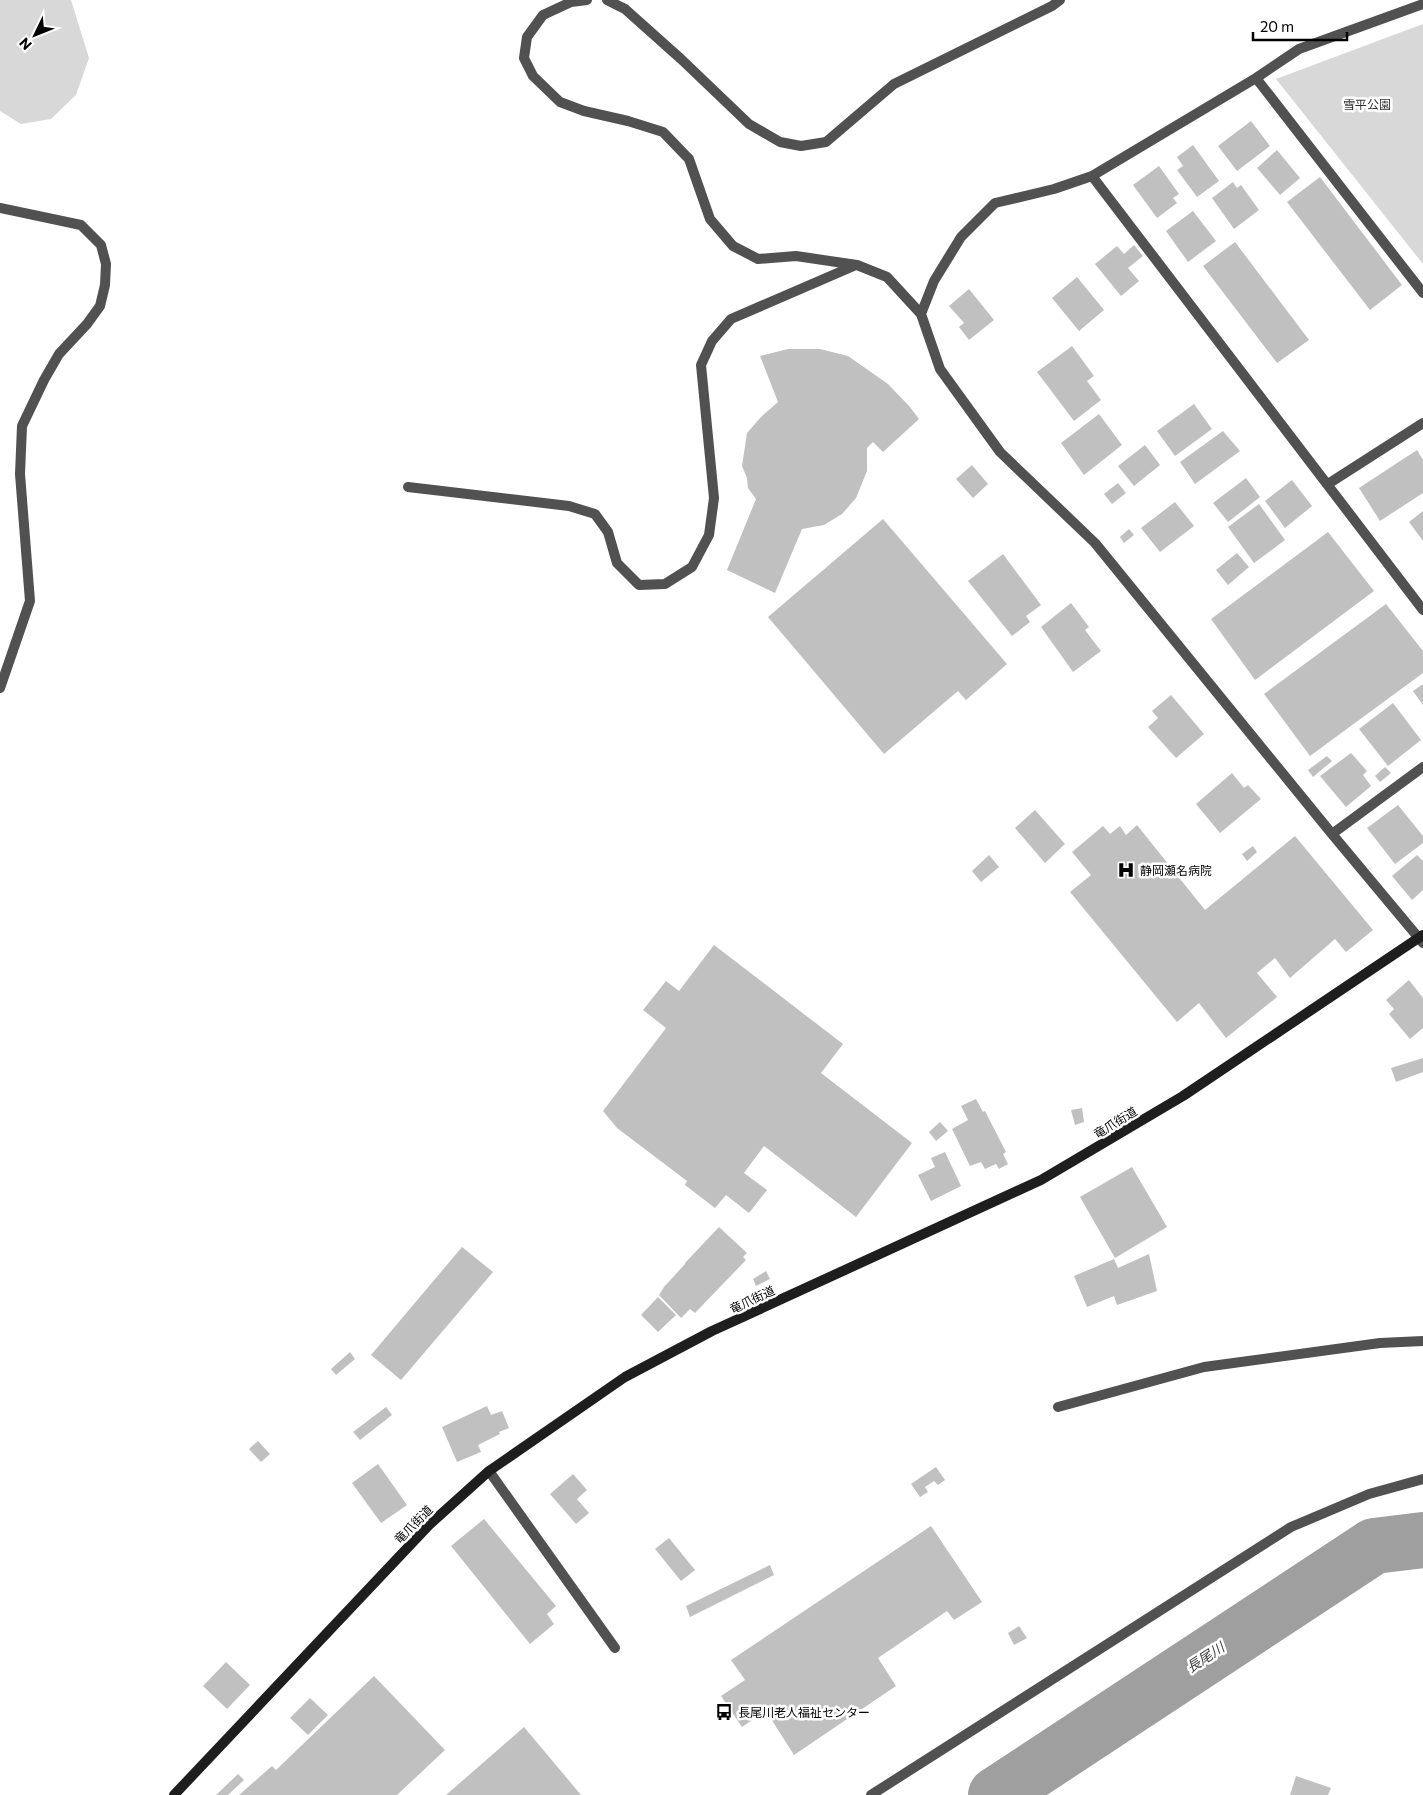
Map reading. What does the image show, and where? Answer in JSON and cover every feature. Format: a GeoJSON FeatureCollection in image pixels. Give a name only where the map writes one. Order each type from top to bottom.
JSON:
{"type":"FeatureCollection","features":[{"type":"Feature","properties":{"kind":"main road","name":"竜爪街道"},"geometry":{"type":"LineString","coordinates":[[174,1795],[429,1525],[489,1471],[625,1377],[712,1331],[1041,1180],[1183,1096],[1422,939]]}},
{"type":"Feature","properties":{"kind":"street"},"geometry":{"type":"LineString","coordinates":[[587,0],[571,2],[543,15],[527,37],[524,58],[533,76],[560,102],[584,111],[628,121],[662,132],[689,159],[710,219],[733,246],[758,259],[796,256],[857,265],[887,277],[920,314],[940,369],[1000,452],[1095,543],[1332,834],[1422,939]]}},
{"type":"Feature","properties":{"kind":"street"},"geometry":{"type":"LineString","coordinates":[[607,0],[625,9],[749,124],[780,142],[801,146],[826,142],[894,84],[1028,18],[1060,0]]}},
{"type":"Feature","properties":{"kind":"street"},"geometry":{"type":"LineString","coordinates":[[920,314],[934,281],[961,237],[995,203],[1054,189],[1092,176],[1256,78],[1299,49],[1423,4]]}},
{"type":"Feature","properties":{"kind":"street"},"geometry":{"type":"LineString","coordinates":[[1256,78],[1423,293]]}},
{"type":"Feature","properties":{"kind":"street"},"geometry":{"type":"LineString","coordinates":[[1092,176],[1423,610]]}},
{"type":"Feature","properties":{"kind":"street"},"geometry":{"type":"LineString","coordinates":[[0,208],[82,225],[101,245],[106,264],[106,285],[100,306],[87,324],[59,354],[22,426],[20,474],[30,601],[0,688]]}},
{"type":"Feature","properties":{"kind":"street"},"geometry":{"type":"LineString","coordinates":[[408,487],[569,506],[595,514],[608,532],[617,563],[639,585],[665,584],[692,567],[709,535],[714,498],[701,365],[712,342],[731,319],[857,265]]}},
{"type":"Feature","properties":{"kind":"street"},"geometry":{"type":"LineString","coordinates":[[1328,484],[1423,423]]}},
{"type":"Feature","properties":{"kind":"street"},"geometry":{"type":"LineString","coordinates":[[1332,834],[1423,767]]}},
{"type":"Feature","properties":{"kind":"street"},"geometry":{"type":"LineString","coordinates":[[1058,1406],[1204,1367],[1380,1343],[1423,1340]]}},
{"type":"Feature","properties":{"kind":"street"},"geometry":{"type":"LineString","coordinates":[[489,1471],[615,1648]]}},
{"type":"Feature","properties":{"kind":"street"},"geometry":{"type":"LineString","coordinates":[[870,1795],[1291,1527],[1369,1494],[1423,1479]]}},
{"type":"Feature","properties":{"kind":"green space"},"geometry":{"type":"Polygon","coordinates":[[[0,0],[71,0],[89,58],[76,95],[51,119],[21,124],[0,111],[0,0]]]}},
{"type":"Feature","properties":{"kind":"green space","name":"雪平公園"},"geometry":{"type":"Polygon","coordinates":[[[1423,24],[1423,264],[1276,79],[1423,24]]]}},
{"type":"Feature","properties":{"kind":"building"},"geometry":{"type":"Polygon","coordinates":[[[1251,121],[1270,146],[1237,171],[1218,146],[1251,121]]]}},
{"type":"Feature","properties":{"kind":"building"},"geometry":{"type":"Polygon","coordinates":[[[1193,145],[1219,181],[1197,197],[1177,170],[1183,166],[1177,157],[1193,145]]]}},
{"type":"Feature","properties":{"kind":"building"},"geometry":{"type":"Polygon","coordinates":[[[1277,150],[1300,178],[1280,195],[1257,168],[1277,150]]]}},
{"type":"Feature","properties":{"kind":"building"},"geometry":{"type":"Polygon","coordinates":[[[1159,166],[1179,194],[1173,198],[1177,203],[1157,218],[1133,185],[1159,166]]]}},
{"type":"Feature","properties":{"kind":"building"},"geometry":{"type":"Polygon","coordinates":[[[1320,177],[1402,285],[1370,310],[1287,202],[1320,177]]]}},
{"type":"Feature","properties":{"kind":"building"},"geometry":{"type":"Polygon","coordinates":[[[1233,182],[1237,188],[1241,185],[1259,210],[1234,229],[1212,198],[1233,182]]]}},
{"type":"Feature","properties":{"kind":"building"},"geometry":{"type":"Polygon","coordinates":[[[1193,211],[1216,241],[1188,262],[1166,231],[1193,211]]]}},
{"type":"Feature","properties":{"kind":"building"},"geometry":{"type":"Polygon","coordinates":[[[1235,242],[1309,340],[1277,363],[1203,266],[1235,242]]]}},
{"type":"Feature","properties":{"kind":"building"},"geometry":{"type":"Polygon","coordinates":[[[1134,245],[1143,256],[1128,268],[1139,281],[1121,296],[1095,264],[1117,246],[1124,254],[1134,245]]]}},
{"type":"Feature","properties":{"kind":"building"},"geometry":{"type":"Polygon","coordinates":[[[1077,277],[1104,310],[1079,331],[1052,298],[1077,277]]]}},
{"type":"Feature","properties":{"kind":"building"},"geometry":{"type":"Polygon","coordinates":[[[969,289],[994,320],[969,340],[959,327],[964,323],[949,306],[969,289]]]}},
{"type":"Feature","properties":{"kind":"building"},"geometry":{"type":"Polygon","coordinates":[[[1072,346],[1094,376],[1087,381],[1101,400],[1074,421],[1037,372],[1072,346]]]}},
{"type":"Feature","properties":{"kind":"building"},"geometry":{"type":"Polygon","coordinates":[[[788,349],[820,349],[848,356],[888,384],[919,419],[883,452],[873,442],[867,448],[867,471],[856,498],[842,514],[824,525],[802,529],[775,593],[727,570],[756,499],[748,488],[747,478],[742,466],[747,433],[778,402],[760,356],[788,349]]]}},
{"type":"Feature","properties":{"kind":"building"},"geometry":{"type":"Polygon","coordinates":[[[1194,404],[1212,429],[1175,456],[1157,431],[1194,404]]]}},
{"type":"Feature","properties":{"kind":"building"},"geometry":{"type":"Polygon","coordinates":[[[1099,414],[1122,445],[1084,475],[1061,443],[1099,414]]]}},
{"type":"Feature","properties":{"kind":"building"},"geometry":{"type":"Polygon","coordinates":[[[1223,431],[1240,451],[1195,484],[1180,462],[1223,431]]]}},
{"type":"Feature","properties":{"kind":"building"},"geometry":{"type":"Polygon","coordinates":[[[1145,445],[1160,465],[1134,486],[1118,466],[1145,445]]]}},
{"type":"Feature","properties":{"kind":"building"},"geometry":{"type":"Polygon","coordinates":[[[1417,450],[1423,460],[1423,493],[1380,521],[1359,488],[1417,450]]]}},
{"type":"Feature","properties":{"kind":"building"},"geometry":{"type":"Polygon","coordinates":[[[972,465],[988,484],[973,498],[956,479],[972,465]]]}},
{"type":"Feature","properties":{"kind":"building"},"geometry":{"type":"Polygon","coordinates":[[[1246,478],[1260,497],[1228,522],[1213,503],[1246,478]]]}},
{"type":"Feature","properties":{"kind":"building"},"geometry":{"type":"Polygon","coordinates":[[[1292,480],[1312,506],[1285,528],[1265,501],[1292,480]]]}},
{"type":"Feature","properties":{"kind":"building"},"geometry":{"type":"Polygon","coordinates":[[[1118,483],[1126,493],[1112,504],[1104,494],[1118,483]]]}},
{"type":"Feature","properties":{"kind":"building"},"geometry":{"type":"Polygon","coordinates":[[[1175,502],[1194,526],[1160,552],[1141,528],[1175,502]]]}},
{"type":"Feature","properties":{"kind":"building"},"geometry":{"type":"Polygon","coordinates":[[[1259,504],[1285,540],[1254,563],[1228,527],[1259,504]]]}},
{"type":"Feature","properties":{"kind":"building"},"geometry":{"type":"Polygon","coordinates":[[[1423,511],[1423,541],[1409,522],[1423,511]]]}},
{"type":"Feature","properties":{"kind":"building"},"geometry":{"type":"Polygon","coordinates":[[[883,519],[1007,664],[966,700],[958,691],[884,754],[768,617],[883,519]]]}},
{"type":"Feature","properties":{"kind":"building"},"geometry":{"type":"Polygon","coordinates":[[[1129,529],[1134,535],[1124,543],[1120,537],[1129,529]]]}},
{"type":"Feature","properties":{"kind":"building"},"geometry":{"type":"Polygon","coordinates":[[[1328,532],[1374,591],[1255,680],[1211,619],[1328,532]]]}},
{"type":"Feature","properties":{"kind":"building"},"geometry":{"type":"Polygon","coordinates":[[[1237,553],[1249,567],[1228,585],[1216,570],[1237,553]]]}},
{"type":"Feature","properties":{"kind":"building"},"geometry":{"type":"Polygon","coordinates":[[[1003,554],[1041,605],[1026,616],[1030,622],[1012,636],[968,581],[1003,554]]]}},
{"type":"Feature","properties":{"kind":"building"},"geometry":{"type":"Polygon","coordinates":[[[1071,603],[1089,627],[1085,630],[1101,651],[1073,672],[1041,627],[1071,603]]]}},
{"type":"Feature","properties":{"kind":"building"},"geometry":{"type":"Polygon","coordinates":[[[1386,604],[1423,651],[1423,673],[1310,756],[1264,694],[1386,604]]]}},
{"type":"Feature","properties":{"kind":"building"},"geometry":{"type":"Polygon","coordinates":[[[1423,684],[1423,705],[1413,691],[1423,684]]]}},
{"type":"Feature","properties":{"kind":"building"},"geometry":{"type":"Polygon","coordinates":[[[1171,695],[1204,734],[1176,758],[1148,727],[1158,718],[1152,711],[1171,695]]]}},
{"type":"Feature","properties":{"kind":"building"},"geometry":{"type":"Polygon","coordinates":[[[1393,703],[1421,740],[1388,766],[1359,729],[1393,703]]]}},
{"type":"Feature","properties":{"kind":"building"},"geometry":{"type":"Polygon","coordinates":[[[1351,753],[1367,771],[1363,775],[1371,786],[1346,807],[1320,776],[1351,753]]]}},
{"type":"Feature","properties":{"kind":"building"},"geometry":{"type":"Polygon","coordinates":[[[1327,756],[1332,761],[1313,777],[1308,770],[1327,756]]]}},
{"type":"Feature","properties":{"kind":"building"},"geometry":{"type":"Polygon","coordinates":[[[1385,767],[1391,773],[1380,782],[1375,776],[1385,767]]]}},
{"type":"Feature","properties":{"kind":"building"},"geometry":{"type":"Polygon","coordinates":[[[1232,773],[1244,788],[1248,785],[1261,799],[1220,833],[1196,804],[1232,773]]]}},
{"type":"Feature","properties":{"kind":"building"},"geometry":{"type":"Polygon","coordinates":[[[1398,805],[1423,836],[1423,843],[1395,864],[1367,828],[1398,805]]]}},
{"type":"Feature","properties":{"kind":"building"},"geometry":{"type":"Polygon","coordinates":[[[1035,810],[1065,844],[1045,863],[1015,828],[1035,810]]]}},
{"type":"Feature","properties":{"kind":"building"},"geometry":{"type":"Polygon","coordinates":[[[1137,825],[1205,910],[1295,836],[1373,930],[1346,952],[1335,939],[1290,978],[1275,958],[1257,973],[1277,997],[1226,1038],[1199,1003],[1177,1022],[1070,892],[1091,875],[1072,852],[1103,826],[1110,834],[1120,826],[1126,835],[1137,825]]]}},
{"type":"Feature","properties":{"kind":"building"},"geometry":{"type":"Polygon","coordinates":[[[1253,846],[1257,852],[1247,861],[1242,854],[1253,846]]]}},
{"type":"Feature","properties":{"kind":"building"},"geometry":{"type":"Polygon","coordinates":[[[989,855],[999,867],[981,882],[972,871],[989,855]]]}},
{"type":"Feature","properties":{"kind":"building"},"geometry":{"type":"Polygon","coordinates":[[[1417,855],[1423,861],[1423,890],[1412,900],[1392,876],[1417,855]]]}},
{"type":"Feature","properties":{"kind":"building"},"geometry":{"type":"Polygon","coordinates":[[[714,945],[843,1044],[821,1073],[912,1143],[856,1217],[764,1146],[744,1173],[767,1190],[749,1213],[726,1195],[715,1208],[685,1185],[687,1181],[617,1128],[603,1111],[666,1028],[643,1010],[666,981],[679,991],[714,945]]]}},
{"type":"Feature","properties":{"kind":"building"},"geometry":{"type":"Polygon","coordinates":[[[1409,980],[1423,998],[1423,1028],[1410,1039],[1389,1014],[1394,1009],[1386,1000],[1409,980]]]}},
{"type":"Feature","properties":{"kind":"building"},"geometry":{"type":"Polygon","coordinates":[[[1423,1058],[1423,1072],[1396,1082],[1391,1068],[1423,1058]]]}},
{"type":"Feature","properties":{"kind":"building"},"geometry":{"type":"Polygon","coordinates":[[[976,1099],[983,1112],[985,1111],[1006,1152],[1003,1154],[1008,1164],[999,1169],[996,1164],[985,1169],[981,1162],[970,1166],[952,1129],[968,1120],[961,1106],[976,1099]]]}},
{"type":"Feature","properties":{"kind":"building"},"geometry":{"type":"Polygon","coordinates":[[[1082,1108],[1084,1122],[1075,1125],[1071,1110],[1082,1108]]]}},
{"type":"Feature","properties":{"kind":"building"},"geometry":{"type":"Polygon","coordinates":[[[940,1122],[948,1131],[936,1141],[929,1132],[940,1122]]]}},
{"type":"Feature","properties":{"kind":"building"},"geometry":{"type":"Polygon","coordinates":[[[945,1152],[961,1186],[931,1201],[918,1175],[935,1167],[931,1158],[945,1152]]]}},
{"type":"Feature","properties":{"kind":"building"},"geometry":{"type":"Polygon","coordinates":[[[1132,1167],[1167,1227],[1115,1258],[1080,1197],[1132,1167]]]}},
{"type":"Feature","properties":{"kind":"building"},"geometry":{"type":"Polygon","coordinates":[[[719,1227],[747,1253],[743,1257],[746,1260],[695,1313],[690,1309],[681,1318],[659,1295],[685,1263],[719,1227]]]}},
{"type":"Feature","properties":{"kind":"building"},"geometry":{"type":"Polygon","coordinates":[[[462,1247],[493,1272],[401,1380],[371,1355],[462,1247]]]}},
{"type":"Feature","properties":{"kind":"building"},"geometry":{"type":"Polygon","coordinates":[[[1149,1254],[1157,1291],[1117,1305],[1114,1296],[1087,1307],[1074,1276],[1114,1259],[1118,1268],[1149,1254]]]}},
{"type":"Feature","properties":{"kind":"building"},"geometry":{"type":"Polygon","coordinates":[[[766,1271],[770,1279],[756,1286],[753,1279],[766,1271]]]}},
{"type":"Feature","properties":{"kind":"building"},"geometry":{"type":"Polygon","coordinates":[[[658,1297],[676,1315],[658,1332],[641,1315],[658,1297]]]}},
{"type":"Feature","properties":{"kind":"building"},"geometry":{"type":"Polygon","coordinates":[[[350,1352],[355,1359],[336,1375],[331,1369],[350,1352]]]}},
{"type":"Feature","properties":{"kind":"building"},"geometry":{"type":"Polygon","coordinates":[[[487,1406],[491,1415],[502,1411],[509,1428],[478,1445],[481,1452],[457,1462],[442,1427],[487,1406]]]}},
{"type":"Feature","properties":{"kind":"building"},"geometry":{"type":"Polygon","coordinates":[[[386,1407],[392,1415],[360,1440],[353,1432],[386,1407]]]}},
{"type":"Feature","properties":{"kind":"building"},"geometry":{"type":"Polygon","coordinates":[[[258,1441],[270,1454],[261,1462],[249,1449],[258,1441]]]}},
{"type":"Feature","properties":{"kind":"building"},"geometry":{"type":"Polygon","coordinates":[[[378,1464],[407,1505],[381,1523],[352,1483],[378,1464]]]}},
{"type":"Feature","properties":{"kind":"building"},"geometry":{"type":"Polygon","coordinates":[[[936,1467],[945,1480],[938,1485],[934,1481],[925,1487],[928,1492],[920,1497],[911,1484],[936,1467]]]}},
{"type":"Feature","properties":{"kind":"building"},"geometry":{"type":"Polygon","coordinates":[[[573,1474],[587,1490],[577,1499],[589,1513],[576,1524],[550,1494],[573,1474]]]}},
{"type":"Feature","properties":{"kind":"building"},"geometry":{"type":"Polygon","coordinates":[[[484,1519],[556,1606],[547,1614],[554,1624],[530,1644],[451,1546],[484,1519]]]}},
{"type":"Feature","properties":{"kind":"building"},"geometry":{"type":"Polygon","coordinates":[[[931,1526],[982,1602],[954,1620],[947,1611],[878,1658],[896,1686],[794,1755],[766,1711],[742,1727],[721,1696],[745,1680],[731,1660],[931,1526]]]}},
{"type":"Feature","properties":{"kind":"building"},"geometry":{"type":"Polygon","coordinates":[[[669,1538],[695,1570],[681,1581],[655,1549],[669,1538]]]}},
{"type":"Feature","properties":{"kind":"building"},"geometry":{"type":"Polygon","coordinates":[[[770,1565],[774,1575],[690,1617],[686,1606],[770,1565]]]}},
{"type":"Feature","properties":{"kind":"building"},"geometry":{"type":"Polygon","coordinates":[[[1019,1626],[1027,1638],[1014,1645],[1008,1633],[1019,1626]]]}},
{"type":"Feature","properties":{"kind":"building"},"geometry":{"type":"Polygon","coordinates":[[[226,1662],[250,1685],[227,1709],[203,1686],[226,1662]]]}},
{"type":"Feature","properties":{"kind":"building"},"geometry":{"type":"Polygon","coordinates":[[[374,1676],[445,1750],[397,1795],[239,1795],[272,1766],[276,1770],[374,1676]]]}},
{"type":"Feature","properties":{"kind":"building"},"geometry":{"type":"Polygon","coordinates":[[[310,1698],[328,1715],[308,1735],[290,1718],[310,1698]]]}},
{"type":"Feature","properties":{"kind":"building"},"geometry":{"type":"Polygon","coordinates":[[[524,1727],[581,1795],[446,1795],[524,1727]]]}},
{"type":"Feature","properties":{"kind":"building"},"geometry":{"type":"Polygon","coordinates":[[[238,1774],[244,1780],[228,1795],[216,1795],[238,1774]]]}},
{"type":"Feature","properties":{"kind":"building"},"geometry":{"type":"Polygon","coordinates":[[[1296,1776],[1331,1788],[1328,1795],[1290,1795],[1296,1776]]]}},
{"type":"Feature","properties":{"kind":"waterway","name":"長尾川"},"geometry":{"type":"LineString","coordinates":[[996,1795],[1374,1546],[1423,1540]]}},
{"type":"Feature","properties":{"kind":"place","name":"静岡瀬名病院"},"geometry":{"type":"Point","coordinates":[1126,870]}},
{"type":"Feature","properties":{"kind":"place","name":"長尾川老人福祉センター"},"geometry":{"type":"Point","coordinates":[724,1712]}}]}
